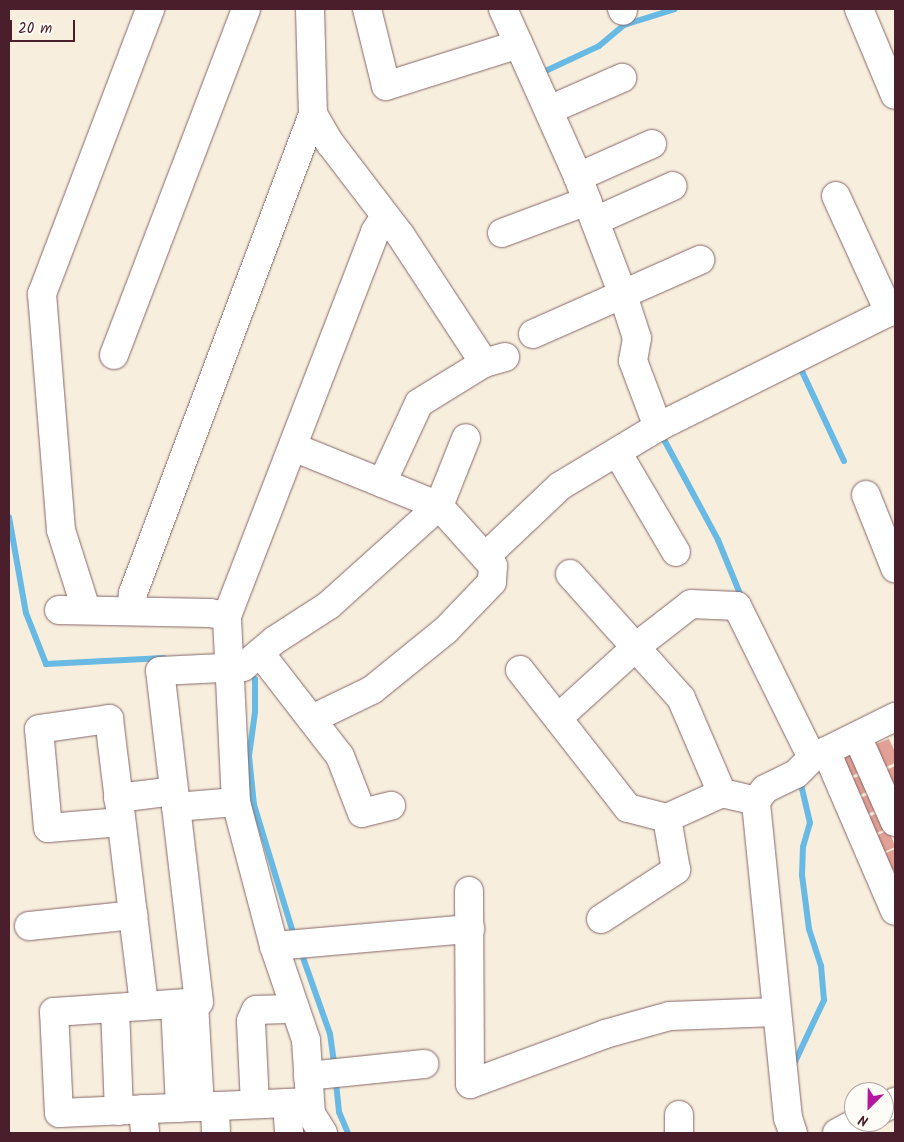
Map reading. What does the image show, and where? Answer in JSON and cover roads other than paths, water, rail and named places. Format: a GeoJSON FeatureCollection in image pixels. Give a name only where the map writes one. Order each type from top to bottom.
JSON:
{"type":"FeatureCollection","features":[{"type":"Feature","properties":{"kind":"street"},"geometry":{"type":"LineString","coordinates":[[86,608],[61,530],[42,294],[150,9]]}},
{"type":"Feature","properties":{"kind":"street"},"geometry":{"type":"LineString","coordinates":[[114,356],[246,9]]}},
{"type":"Feature","properties":{"kind":"street"},"geometry":{"type":"LineString","coordinates":[[131,610],[133,593],[313,114],[310,9]]}},
{"type":"Feature","properties":{"kind":"street"},"geometry":{"type":"LineString","coordinates":[[366,9],[386,86],[519,44]]}},
{"type":"Feature","properties":{"kind":"street"},"geometry":{"type":"LineString","coordinates":[[503,9],[549,110],[623,295],[637,338],[633,361],[658,427]]}},
{"type":"Feature","properties":{"kind":"street"},"geometry":{"type":"LineString","coordinates":[[859,9],[895,95]]}},
{"type":"Feature","properties":{"kind":"street"},"geometry":{"type":"LineString","coordinates":[[549,110],[622,78]]}},
{"type":"Feature","properties":{"kind":"street"},"geometry":{"type":"LineString","coordinates":[[313,114],[386,216],[495,360],[419,403],[382,483]]}},
{"type":"Feature","properties":{"kind":"street"},"geometry":{"type":"LineString","coordinates":[[586,200],[652,144]]}},
{"type":"Feature","properties":{"kind":"street"},"geometry":{"type":"LineString","coordinates":[[502,233],[586,200],[673,186]]}},
{"type":"Feature","properties":{"kind":"street"},"geometry":{"type":"LineString","coordinates":[[485,557],[560,486],[658,427],[892,310],[836,196]]}},
{"type":"Feature","properties":{"kind":"street"},"geometry":{"type":"LineString","coordinates":[[289,1133],[302,1094],[306,1040],[274,946],[236,802],[227,616],[375,232],[386,216]]}},
{"type":"Feature","properties":{"kind":"street"},"geometry":{"type":"LineString","coordinates":[[533,334],[700,260]]}},
{"type":"Feature","properties":{"kind":"street"},"geometry":{"type":"LineString","coordinates":[[424,1064],[255,1104],[199,1107],[136,1118],[75,1123],[58,1113],[54,1012],[199,1002],[160,671],[231,670],[243,667],[329,605],[439,506],[466,438]]}},
{"type":"Feature","properties":{"kind":"street"},"geometry":{"type":"LineString","coordinates":[[293,447],[439,506],[493,566],[492,582],[446,630],[372,690],[312,719]]}},
{"type":"Feature","properties":{"kind":"street"},"geometry":{"type":"LineString","coordinates":[[617,452],[676,552]]}},
{"type":"Feature","properties":{"kind":"street"},"geometry":{"type":"LineString","coordinates":[[866,495],[895,568]]}},
{"type":"Feature","properties":{"kind":"street"},"geometry":{"type":"LineString","coordinates":[[570,574],[637,646],[681,698],[722,793]]}},
{"type":"Feature","properties":{"kind":"street"},"geometry":{"type":"LineString","coordinates":[[558,718],[637,646],[691,604],[737,606],[819,754],[895,910]]}},
{"type":"Feature","properties":{"kind":"street"},"geometry":{"type":"LineString","coordinates":[[59,610],[86,608],[227,616]]}},
{"type":"Feature","properties":{"kind":"street"},"geometry":{"type":"LineString","coordinates":[[260,653],[340,756],[362,813],[391,806]]}},
{"type":"Feature","properties":{"kind":"street"},"geometry":{"type":"LineString","coordinates":[[520,670],[628,808],[667,818],[722,793],[756,801]]}},
{"type":"Feature","properties":{"kind":"street"},"geometry":{"type":"LineString","coordinates":[[793,1133],[788,1118],[776,1012],[756,801],[766,789],[796,774],[819,754],[895,717]]}},
{"type":"Feature","properties":{"kind":"street"},"geometry":{"type":"LineString","coordinates":[[857,736],[895,822]]}},
{"type":"Feature","properties":{"kind":"street"},"geometry":{"type":"LineString","coordinates":[[144,1006],[120,810],[175,799],[236,802]]}},
{"type":"Feature","properties":{"kind":"street"},"geometry":{"type":"LineString","coordinates":[[601,919],[676,870],[667,818]]}},
{"type":"Feature","properties":{"kind":"street"},"geometry":{"type":"LineString","coordinates":[[469,891],[470,1084],[605,1034],[670,1016],[776,1012]]}},
{"type":"Feature","properties":{"kind":"street"},"geometry":{"type":"LineString","coordinates":[[29,926],[133,915]]}},
{"type":"Feature","properties":{"kind":"street"},"geometry":{"type":"LineString","coordinates":[[274,946],[470,929]]}},
{"type":"Feature","properties":{"kind":"street"},"geometry":{"type":"LineString","coordinates":[[184,1003],[199,1107],[216,1133]]}},
{"type":"Feature","properties":{"kind":"street"},"geometry":{"type":"LineString","coordinates":[[115,1008],[136,1118]]}},
{"type":"Feature","properties":{"kind":"street"},"geometry":{"type":"LineString","coordinates":[[255,1104],[251,1021],[256,1010],[294,1009]]}},
{"type":"Feature","properties":{"kind":"street"},"geometry":{"type":"LineString","coordinates":[[302,1094],[311,1114],[323,1133]]}},
{"type":"Feature","properties":{"kind":"waterway"},"geometry":{"type":"LineString","coordinates":[[539,74],[599,46],[624,25],[675,9]]}},
{"type":"Feature","properties":{"kind":"waterway"},"geometry":{"type":"LineString","coordinates":[[799,365],[844,461]]}},
{"type":"Feature","properties":{"kind":"waterway"},"geometry":{"type":"LineString","coordinates":[[661,434],[718,540],[743,601]]}},
{"type":"Feature","properties":{"kind":"waterway"},"geometry":{"type":"LineString","coordinates":[[9,517],[26,613],[46,664],[164,658]]}},
{"type":"Feature","properties":{"kind":"waterway"},"geometry":{"type":"LineString","coordinates":[[255,679],[255,712],[249,756],[254,805],[294,936]]}},
{"type":"Feature","properties":{"kind":"waterway"},"geometry":{"type":"LineString","coordinates":[[793,1066],[824,1000],[821,966],[809,929],[802,875],[803,847],[810,823],[800,780]]}},
{"type":"Feature","properties":{"kind":"waterway"},"geometry":{"type":"LineString","coordinates":[[301,952],[330,1034],[334,1064]]}},
{"type":"Feature","properties":{"kind":"waterway"},"geometry":{"type":"LineString","coordinates":[[336,1083],[339,1112],[348,1133]]}}]}
